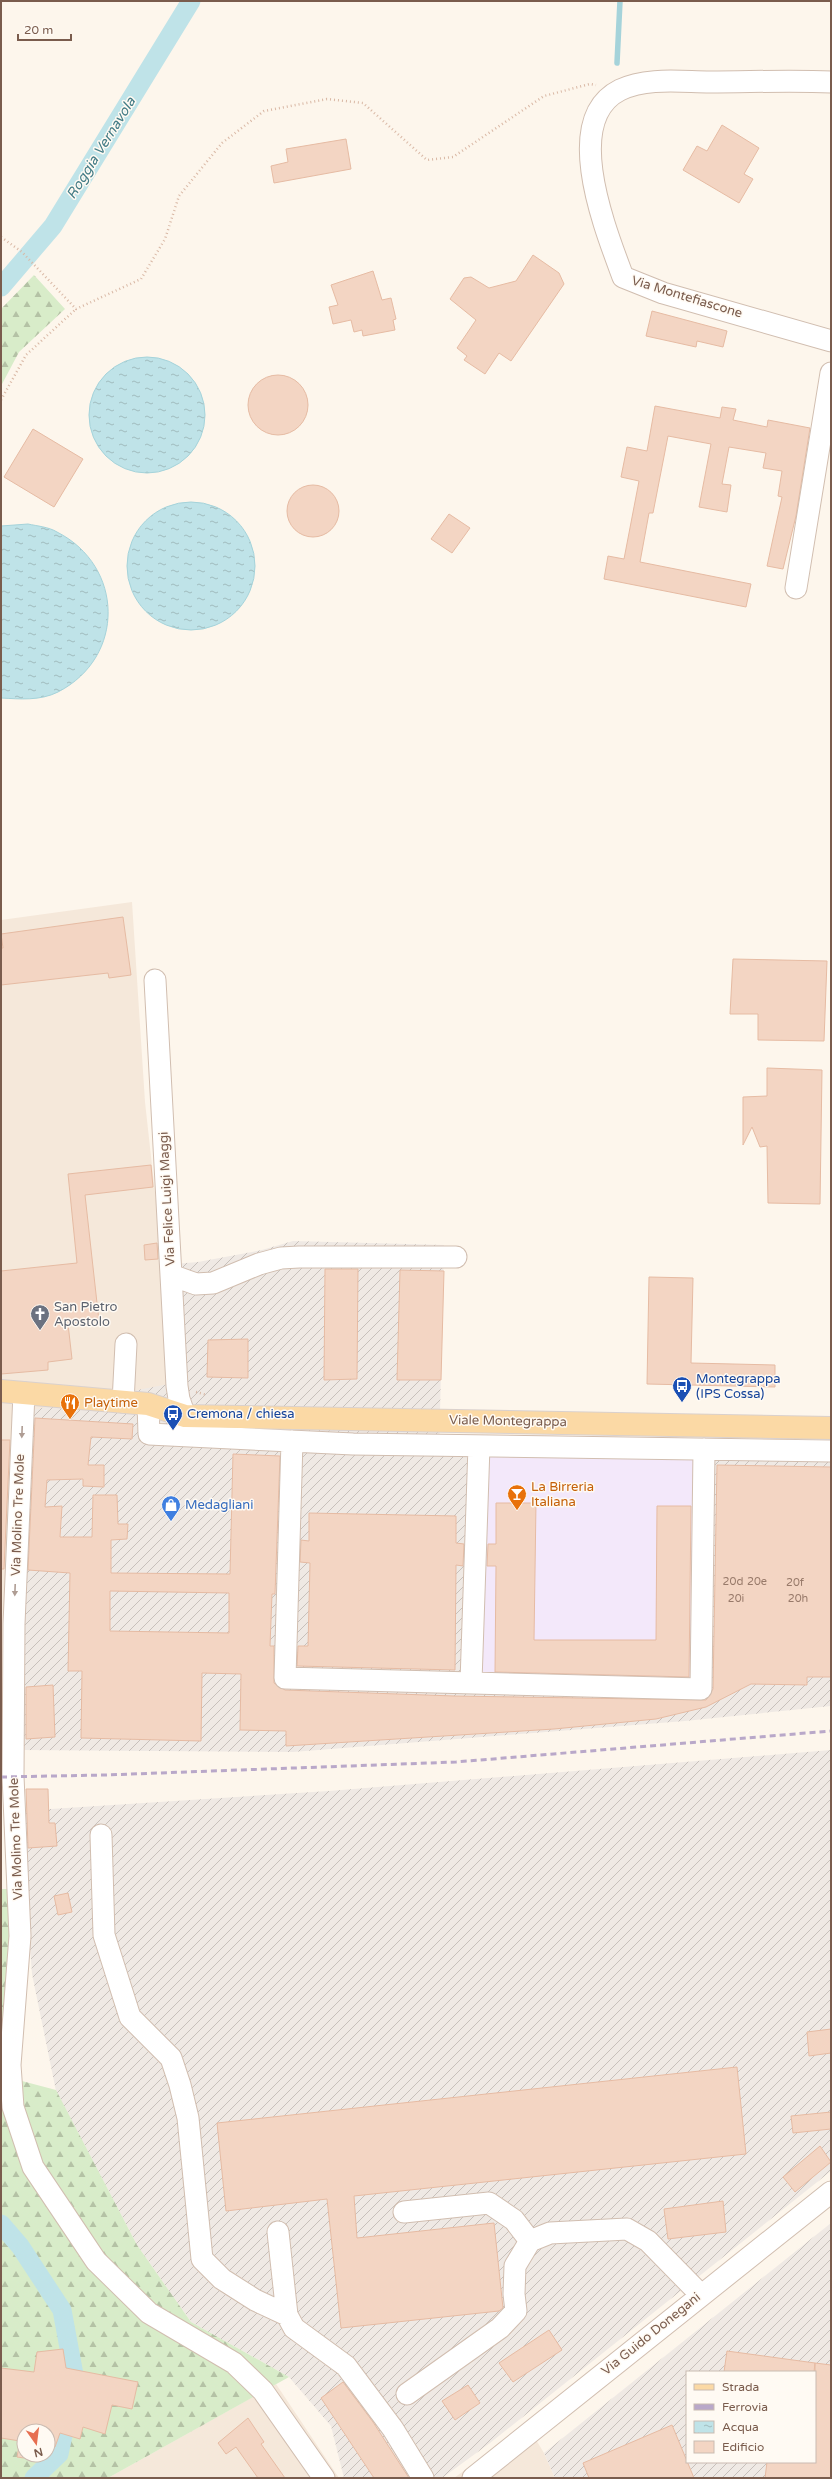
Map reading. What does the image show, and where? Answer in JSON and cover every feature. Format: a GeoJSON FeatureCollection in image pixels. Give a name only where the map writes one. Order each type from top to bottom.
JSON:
{"type":"FeatureCollection","features":[{"type":"Feature","properties":{"kind":"main road","name":"Viale Montegrappa"},"geometry":{"type":"LineString","coordinates":[[1,1391],[148,1404],[185,1416],[831,1428]]}},
{"type":"Feature","properties":{"kind":"street"},"geometry":{"type":"LineString","coordinates":[[620,90],[654,82],[831,82]]}},
{"type":"Feature","properties":{"kind":"street","name":"Via Montefiascone"},"geometry":{"type":"LineString","coordinates":[[620,90],[603,104],[592,129],[591,175],[604,224],[624,278],[663,293],[831,341]]}},
{"type":"Feature","properties":{"kind":"street"},"geometry":{"type":"LineString","coordinates":[[796,588],[831,373]]}},
{"type":"Feature","properties":{"kind":"street","name":"Via Felice Luigi Maggi"},"geometry":{"type":"LineString","coordinates":[[155,980],[177,1386],[178,1399],[185,1416]]}},
{"type":"Feature","properties":{"kind":"street"},"geometry":{"type":"LineString","coordinates":[[171,1275],[196,1284],[213,1283],[259,1264],[281,1258],[456,1257]]}},
{"type":"Feature","properties":{"kind":"street"},"geometry":{"type":"LineString","coordinates":[[123,1402],[126,1344]]}},
{"type":"Feature","properties":{"kind":"street","name":"Via Molino Tre Mole"},"geometry":{"type":"LineString","coordinates":[[24,1393],[7,1623],[20,1936],[10,2065],[13,2107],[33,2167],[96,2261],[149,2313],[234,2363],[263,2391],[324,2478]]}},
{"type":"Feature","properties":{"kind":"street"},"geometry":{"type":"LineString","coordinates":[[148,1404],[149,1434],[292,1442],[831,1451]]}},
{"type":"Feature","properties":{"kind":"street"},"geometry":{"type":"LineString","coordinates":[[292,1442],[285,1678],[701,1689],[704,1449]]}},
{"type":"Feature","properties":{"kind":"street","name":"Viale Montegrappa"},"geometry":{"type":"LineString","coordinates":[[471,1682],[479,1446]]}},
{"type":"Feature","properties":{"kind":"street"},"geometry":{"type":"LineString","coordinates":[[101,1835],[104,1935],[130,2017],[172,2058],[188,2118],[202,2259],[222,2279],[255,2300],[287,2315]]}},
{"type":"Feature","properties":{"kind":"street","name":"Via Guido Donegani"},"geometry":{"type":"LineString","coordinates":[[473,2478],[701,2294],[831,2192]]}},
{"type":"Feature","properties":{"kind":"street"},"geometry":{"type":"LineString","coordinates":[[404,2212],[489,2203],[514,2220],[530,2241]]}},
{"type":"Feature","properties":{"kind":"street"},"geometry":{"type":"LineString","coordinates":[[407,2394],[500,2328],[516,2311],[514,2294],[516,2266],[530,2241],[550,2233],[627,2229],[648,2241],[701,2294]]}},
{"type":"Feature","properties":{"kind":"street"},"geometry":{"type":"LineString","coordinates":[[278,2232],[287,2315],[294,2328],[346,2366],[393,2429],[423,2478]]}},
{"type":"Feature","properties":{"kind":"path"},"geometry":{"type":"LineString","coordinates":[[1,400],[26,354],[76,309],[141,279],[165,239],[179,196],[222,143],[264,111],[328,99],[363,103],[427,160],[453,157],[544,96],[590,84],[620,90]]}},
{"type":"Feature","properties":{"kind":"path"},"geometry":{"type":"LineString","coordinates":[[1,237],[22,252],[76,309]]}},
{"type":"Feature","properties":{"kind":"shaded area"},"geometry":{"type":"Polygon","coordinates":[[[132,902],[145,1102],[164,1274],[169,1384],[22,1750],[1,1755],[1,920],[132,902]]]}},
{"type":"Feature","properties":{"kind":"shaded area"},"geometry":{"type":"Polygon","coordinates":[[[293,1241],[444,1245],[439,1455],[831,1458],[831,1706],[685,1721],[293,1752],[22,1750],[26,1411],[169,1384],[163,1265],[198,1262],[262,1250],[293,1241]]]}},
{"type":"Feature","properties":{"kind":"shaded area"},"geometry":{"type":"Polygon","coordinates":[[[486,1455],[708,1455],[705,1697],[472,1689],[486,1455]]]}},
{"type":"Feature","properties":{"kind":"shaded area"},"geometry":{"type":"Polygon","coordinates":[[[831,1750],[831,2171],[490,2443],[442,2478],[344,2478],[331,2426],[289,2377],[191,2322],[137,2245],[56,2091],[32,1974],[20,1811],[329,1791],[831,1750]]]}},
{"type":"Feature","properties":{"kind":"shaded area"},"geometry":{"type":"Polygon","coordinates":[[[831,2223],[831,2478],[555,2478],[544,2453],[831,2223]]]}},
{"type":"Feature","properties":{"kind":"shaded area"},"geometry":{"type":"Polygon","coordinates":[[[276,2384],[339,2478],[108,2478],[276,2384]]]}},
{"type":"Feature","properties":{"kind":"shaded area"},"geometry":{"type":"Polygon","coordinates":[[[527,2425],[544,2453],[555,2478],[454,2478],[527,2425]]]}},
{"type":"Feature","properties":{"kind":"green space"},"geometry":{"type":"Polygon","coordinates":[[[34,275],[65,309],[19,352],[1,386],[1,309],[34,275]]]}},
{"type":"Feature","properties":{"kind":"green space"},"geometry":{"type":"Polygon","coordinates":[[[1,1889],[8,1889],[11,1975],[3,2076],[56,2090],[137,2245],[191,2322],[289,2377],[108,2478],[1,2478],[1,1889]]]}},
{"type":"Feature","properties":{"kind":"water"},"geometry":{"type":"Polygon","coordinates":[[[147,357],[169,362],[188,374],[200,393],[205,415],[200,437],[188,456],[169,468],[147,473],[125,468],[106,456],[94,437],[89,415],[94,393],[106,374],[125,362],[147,357]]]}},
{"type":"Feature","properties":{"kind":"water"},"geometry":{"type":"Polygon","coordinates":[[[191,502],[203,503],[215,507],[236,521],[250,542],[254,554],[254,578],[250,590],[236,611],[215,625],[203,629],[191,630],[179,629],[167,625],[146,611],[132,590],[128,578],[127,566],[128,554],[132,542],[146,521],[167,507],[179,503],[191,502]]]}},
{"type":"Feature","properties":{"kind":"water"},"geometry":{"type":"Polygon","coordinates":[[[28,524],[54,530],[79,547],[95,566],[105,588],[108,612],[105,635],[96,657],[80,676],[58,692],[37,698],[1,698],[1,526],[28,524]]]}},
{"type":"Feature","properties":{"kind":"building"},"geometry":{"type":"Polygon","coordinates":[[[722,125],[759,148],[744,174],[753,179],[739,203],[683,170],[697,146],[707,151],[722,125]]]}},
{"type":"Feature","properties":{"kind":"building"},"geometry":{"type":"Polygon","coordinates":[[[346,139],[351,169],[274,183],[271,166],[288,162],[286,149],[346,139]]]}},
{"type":"Feature","properties":{"kind":"building"},"geometry":{"type":"Polygon","coordinates":[[[533,255],[559,273],[564,284],[511,361],[499,353],[485,374],[464,360],[467,356],[457,348],[476,320],[450,299],[464,278],[471,277],[489,288],[516,281],[533,255]]]}},
{"type":"Feature","properties":{"kind":"building"},"geometry":{"type":"Polygon","coordinates":[[[373,271],[382,300],[391,298],[396,319],[393,320],[395,330],[363,336],[362,330],[354,332],[351,320],[333,324],[329,307],[338,305],[331,285],[373,271]]]}},
{"type":"Feature","properties":{"kind":"building"},"geometry":{"type":"Polygon","coordinates":[[[652,311],[727,331],[723,347],[697,341],[696,347],[646,336],[652,311]]]}},
{"type":"Feature","properties":{"kind":"building"},"geometry":{"type":"Polygon","coordinates":[[[278,375],[295,380],[303,388],[308,405],[303,422],[295,430],[278,435],[261,430],[253,422],[248,405],[253,388],[261,380],[278,375]]]}},
{"type":"Feature","properties":{"kind":"building"},"geometry":{"type":"Polygon","coordinates":[[[655,406],[720,418],[722,407],[736,409],[733,420],[767,427],[768,420],[810,428],[796,516],[783,569],[767,566],[782,497],[778,496],[782,471],[763,468],[766,453],[729,447],[722,484],[731,485],[727,512],[699,507],[711,444],[668,436],[653,513],[649,513],[640,562],[751,584],[746,607],[604,579],[608,556],[624,559],[639,481],[621,477],[627,447],[647,451],[655,406]]]}},
{"type":"Feature","properties":{"kind":"building"},"geometry":{"type":"Polygon","coordinates":[[[33,429],[83,459],[54,507],[4,477],[33,429]]]}},
{"type":"Feature","properties":{"kind":"building"},"geometry":{"type":"Polygon","coordinates":[[[313,485],[327,489],[335,497],[339,511],[335,525],[327,533],[313,537],[299,533],[291,525],[287,511],[291,497],[299,489],[313,485]]]}},
{"type":"Feature","properties":{"kind":"building"},"geometry":{"type":"Polygon","coordinates":[[[449,514],[470,528],[452,553],[431,539],[449,514]]]}},
{"type":"Feature","properties":{"kind":"building"},"geometry":{"type":"Polygon","coordinates":[[[123,917],[131,975],[109,978],[108,973],[1,985],[1,948],[3,948],[1,934],[123,917]]]}},
{"type":"Feature","properties":{"kind":"building"},"geometry":{"type":"Polygon","coordinates":[[[733,959],[827,961],[824,1041],[758,1040],[758,1014],[730,1014],[733,959]]]}},
{"type":"Feature","properties":{"kind":"building"},"geometry":{"type":"Polygon","coordinates":[[[767,1068],[822,1070],[820,1204],[768,1203],[767,1146],[760,1147],[752,1127],[743,1145],[743,1097],[767,1096],[767,1068]]]}},
{"type":"Feature","properties":{"kind":"building"},"geometry":{"type":"Polygon","coordinates":[[[151,1165],[153,1187],[85,1195],[99,1321],[68,1324],[72,1359],[48,1362],[48,1370],[1,1374],[1,1271],[77,1263],[68,1174],[151,1165]]]}},
{"type":"Feature","properties":{"kind":"building"},"geometry":{"type":"Polygon","coordinates":[[[157,1243],[158,1259],[145,1260],[144,1245],[157,1243]]]}},
{"type":"Feature","properties":{"kind":"building"},"geometry":{"type":"Polygon","coordinates":[[[325,1269],[358,1269],[357,1379],[324,1380],[325,1269]]]}},
{"type":"Feature","properties":{"kind":"building"},"geometry":{"type":"Polygon","coordinates":[[[400,1270],[444,1271],[441,1380],[397,1380],[400,1270]]]}},
{"type":"Feature","properties":{"kind":"building"},"geometry":{"type":"Polygon","coordinates":[[[649,1277],[693,1278],[691,1363],[775,1365],[775,1387],[647,1384],[649,1277]]]}},
{"type":"Feature","properties":{"kind":"building"},"geometry":{"type":"Polygon","coordinates":[[[248,1339],[248,1378],[207,1377],[208,1340],[248,1339]]]}},
{"type":"Feature","properties":{"kind":"building"},"geometry":{"type":"Polygon","coordinates":[[[35,1418],[133,1424],[132,1439],[91,1437],[88,1465],[104,1465],[104,1487],[83,1486],[83,1479],[47,1480],[45,1507],[62,1506],[60,1537],[92,1537],[93,1495],[117,1495],[118,1524],[128,1524],[127,1539],[111,1540],[111,1573],[230,1574],[233,1454],[280,1456],[275,1594],[272,1594],[270,1646],[274,1646],[274,1683],[285,1690],[454,1696],[706,1700],[713,1689],[717,1465],[831,1467],[831,1677],[807,1677],[807,1685],[751,1684],[706,1707],[656,1719],[554,1729],[286,1746],[286,1731],[240,1730],[241,1674],[202,1673],[201,1741],[81,1738],[82,1671],[68,1671],[70,1573],[28,1570],[35,1418]],[[110,1591],[110,1631],[229,1633],[229,1593],[110,1591]]]}},
{"type":"Feature","properties":{"kind":"building"},"geometry":{"type":"Polygon","coordinates":[[[1,1440],[10,1440],[4,1569],[1,1569],[1,1440]]]}},
{"type":"Feature","properties":{"kind":"building"},"geometry":{"type":"Polygon","coordinates":[[[496,1503],[536,1503],[534,1640],[656,1640],[657,1506],[691,1506],[689,1677],[495,1672],[496,1566],[487,1566],[488,1544],[496,1544],[496,1503]]]}},
{"type":"Feature","properties":{"kind":"building"},"geometry":{"type":"Polygon","coordinates":[[[309,1513],[456,1516],[456,1543],[464,1544],[463,1566],[456,1565],[455,1670],[297,1666],[298,1646],[308,1646],[310,1563],[300,1562],[301,1540],[309,1541],[309,1513]]]}},
{"type":"Feature","properties":{"kind":"building"},"geometry":{"type":"Polygon","coordinates":[[[53,1685],[55,1737],[26,1739],[26,1687],[53,1685]]]}},
{"type":"Feature","properties":{"kind":"building"},"geometry":{"type":"Polygon","coordinates":[[[26,1789],[48,1789],[49,1823],[55,1823],[57,1846],[28,1848],[26,1789]]]}},
{"type":"Feature","properties":{"kind":"building"},"geometry":{"type":"Polygon","coordinates":[[[68,1893],[72,1912],[58,1915],[54,1896],[68,1893]]]}},
{"type":"Feature","properties":{"kind":"building"},"geometry":{"type":"Polygon","coordinates":[[[831,2029],[831,2053],[809,2056],[807,2032],[831,2029]]]}},
{"type":"Feature","properties":{"kind":"building"},"geometry":{"type":"Polygon","coordinates":[[[737,2067],[746,2154],[354,2196],[357,2238],[494,2223],[503,2308],[499,2311],[341,2328],[327,2199],[226,2211],[217,2123],[737,2067]]]}},
{"type":"Feature","properties":{"kind":"building"},"geometry":{"type":"Polygon","coordinates":[[[831,2112],[831,2129],[793,2133],[791,2116],[831,2112]]]}},
{"type":"Feature","properties":{"kind":"building"},"geometry":{"type":"Polygon","coordinates":[[[820,2146],[831,2162],[795,2192],[783,2177],[820,2146]]]}},
{"type":"Feature","properties":{"kind":"building"},"geometry":{"type":"Polygon","coordinates":[[[723,2201],[726,2232],[668,2239],[664,2209],[723,2201]]]}},
{"type":"Feature","properties":{"kind":"building"},"geometry":{"type":"Polygon","coordinates":[[[549,2330],[562,2350],[513,2382],[499,2363],[549,2330]]]}},
{"type":"Feature","properties":{"kind":"building"},"geometry":{"type":"Polygon","coordinates":[[[63,2349],[66,2368],[138,2382],[132,2409],[112,2405],[105,2434],[83,2427],[80,2439],[60,2433],[56,2444],[56,2423],[16,2423],[16,2440],[1,2438],[1,2368],[34,2372],[37,2352],[63,2349]]]}},
{"type":"Feature","properties":{"kind":"building"},"geometry":{"type":"Polygon","coordinates":[[[727,2351],[815,2363],[814,2371],[724,2371],[727,2351]]]}},
{"type":"Feature","properties":{"kind":"building"},"geometry":{"type":"Polygon","coordinates":[[[815,2363],[831,2365],[831,2478],[765,2478],[767,2463],[816,2463],[815,2363]]]}},
{"type":"Feature","properties":{"kind":"building"},"geometry":{"type":"Polygon","coordinates":[[[343,2382],[373,2422],[409,2478],[374,2478],[321,2398],[343,2382]]]}},
{"type":"Feature","properties":{"kind":"building"},"geometry":{"type":"Polygon","coordinates":[[[468,2385],[480,2403],[455,2420],[442,2401],[468,2385]]]}},
{"type":"Feature","properties":{"kind":"building"},"geometry":{"type":"Polygon","coordinates":[[[248,2418],[264,2442],[261,2444],[285,2478],[258,2478],[236,2447],[226,2454],[218,2443],[248,2418]]]}},
{"type":"Feature","properties":{"kind":"building"},"geometry":{"type":"Polygon","coordinates":[[[672,2425],[686,2459],[686,2463],[688,2463],[694,2478],[589,2478],[583,2463],[672,2425]]]}},
{"type":"Feature","properties":{"kind":"waterway","name":"Roggia Vernavola"},"geometry":{"type":"LineString","coordinates":[[1,287],[53,226],[191,1]]}},
{"type":"Feature","properties":{"kind":"waterway"},"geometry":{"type":"LineString","coordinates":[[617,63],[620,1]]}},
{"type":"Feature","properties":{"kind":"waterway","name":"Roggia Vernavola"},"geometry":{"type":"LineString","coordinates":[[1,2224],[20,2246],[62,2310],[75,2380],[59,2454],[34,2478]]}},
{"type":"Feature","properties":{"kind":"railway"},"geometry":{"type":"LineString","coordinates":[[1,1777],[105,1775],[456,1762],[831,1731]]}},
{"type":"Feature","properties":{"kind":"place","name":"San Pietro Apostolo"},"geometry":{"type":"Point","coordinates":[40,1331]}},
{"type":"Feature","properties":{"kind":"place","name":"Montegrappa (IPS Cossa)"},"geometry":{"type":"Point","coordinates":[682,1403]}},
{"type":"Feature","properties":{"kind":"place","name":"Playtime"},"geometry":{"type":"Point","coordinates":[70,1420]}},
{"type":"Feature","properties":{"kind":"place","name":"Cremona / chiesa"},"geometry":{"type":"Point","coordinates":[173,1431]}},
{"type":"Feature","properties":{"kind":"place","name":"La Birreria Italiana"},"geometry":{"type":"Point","coordinates":[517,1511]}},
{"type":"Feature","properties":{"kind":"place","name":"Medagliani"},"geometry":{"type":"Point","coordinates":[171,1522]}}]}
